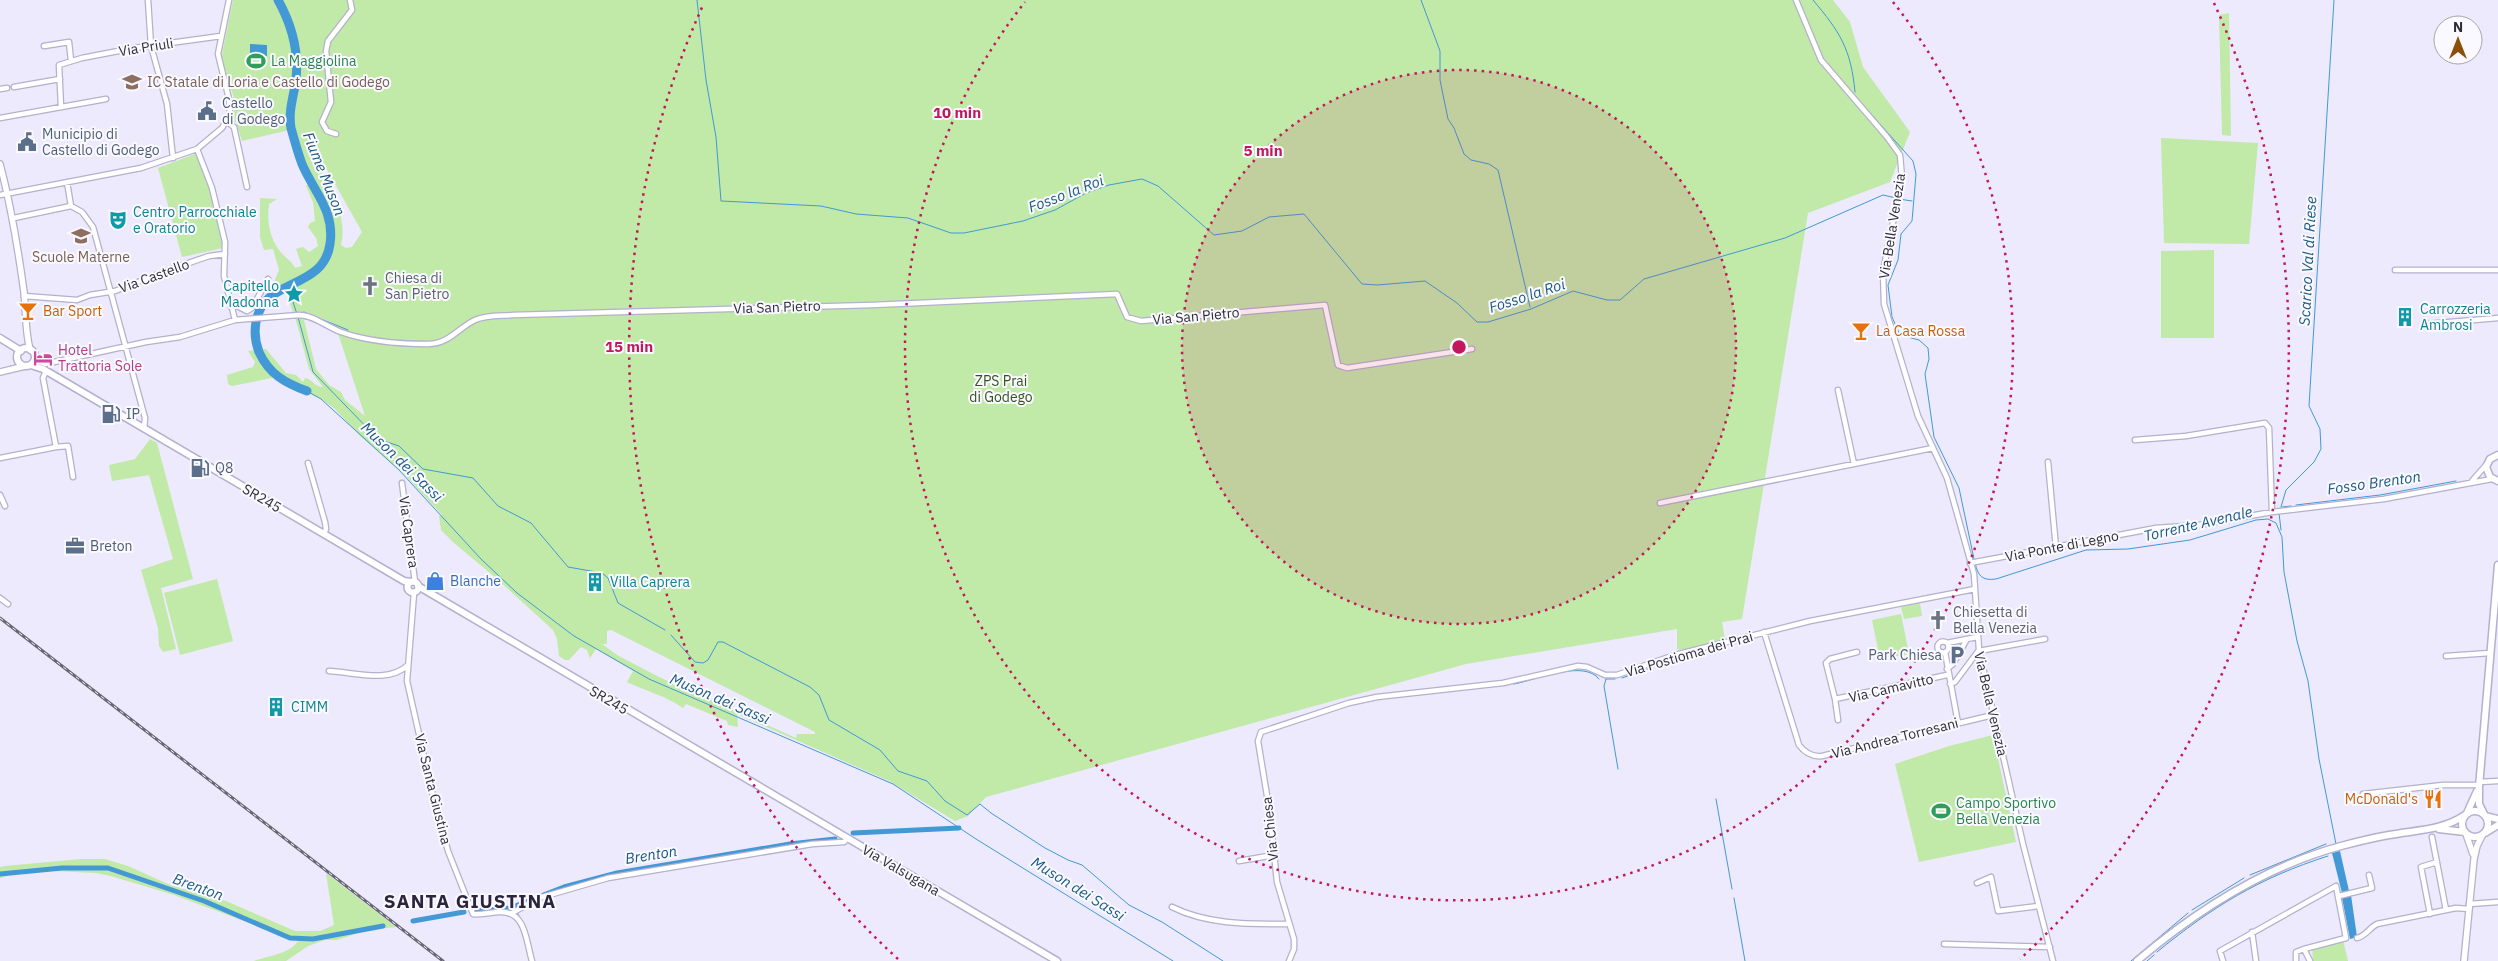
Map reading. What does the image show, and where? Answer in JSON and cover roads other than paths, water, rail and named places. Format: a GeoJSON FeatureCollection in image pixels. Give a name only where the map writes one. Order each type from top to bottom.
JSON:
{"type":"FeatureCollection","features":[{"type":"Feature","properties":{"kind":"main road","name":"SR245"},"geometry":{"type":"LineString","coordinates":[[0,338],[23,353],[32,363],[745,779]]}},
{"type":"Feature","properties":{"kind":"main road"},"geometry":{"type":"LineString","coordinates":[[23,353],[34,353],[32,363]]}},
{"type":"Feature","properties":{"kind":"main road"},"geometry":{"type":"LineString","coordinates":[[2496,481],[2487,470],[2489,461],[2498,450]]}},
{"type":"Feature","properties":{"kind":"main road"},"geometry":{"type":"LineString","coordinates":[[2489,461],[2498,454]]}},
{"type":"Feature","properties":{"kind":"main road"},"geometry":{"type":"LineString","coordinates":[[2484,834],[2488,825],[2479,804],[2479,785],[2493,651],[2498,565]]}},
{"type":"Feature","properties":{"kind":"main road","name":"Via Valsugana"},"geometry":{"type":"LineString","coordinates":[[745,779],[1057,961]]}},
{"type":"Feature","properties":{"kind":"main road"},"geometry":{"type":"LineString","coordinates":[[2466,833],[2462,824],[2479,785]]}},
{"type":"Feature","properties":{"kind":"main road"},"geometry":{"type":"LineString","coordinates":[[2137,961],[2208,906],[2282,868],[2342,846],[2451,824],[2475,811],[2498,819]]}},
{"type":"Feature","properties":{"kind":"main road"},"geometry":{"type":"LineString","coordinates":[[2433,829],[2466,833],[2476,837],[2498,825]]}},
{"type":"Feature","properties":{"kind":"street"},"geometry":{"type":"LineString","coordinates":[[148,0],[151,46],[168,104],[173,158]]}},
{"type":"Feature","properties":{"kind":"street"},"geometry":{"type":"LineString","coordinates":[[0,195],[141,168],[197,149],[227,122],[230,107],[218,58],[228,0]]}},
{"type":"Feature","properties":{"kind":"street"},"geometry":{"type":"LineString","coordinates":[[336,134],[327,131],[322,122],[331,102],[326,51],[332,35],[345,22],[352,10],[350,0]]}},
{"type":"Feature","properties":{"kind":"street","name":"Via Bella Venezia"},"geometry":{"type":"LineString","coordinates":[[1796,0],[1821,60],[1888,137],[1900,155],[1902,172],[1883,271],[1883,295],[1915,408],[1947,478],[1971,563],[1975,589],[1979,650],[2053,961]]}},
{"type":"Feature","properties":{"kind":"street","name":"Via Priuli"},"geometry":{"type":"LineString","coordinates":[[71,61],[151,46],[221,36]]}},
{"type":"Feature","properties":{"kind":"street"},"geometry":{"type":"LineString","coordinates":[[44,46],[69,42],[71,61],[59,65],[61,107]]}},
{"type":"Feature","properties":{"kind":"street"},"geometry":{"type":"LineString","coordinates":[[14,87],[60,80]]}},
{"type":"Feature","properties":{"kind":"street"},"geometry":{"type":"LineString","coordinates":[[0,89],[7,88]]}},
{"type":"Feature","properties":{"kind":"street"},"geometry":{"type":"LineString","coordinates":[[0,118],[106,99]]}},
{"type":"Feature","properties":{"kind":"street"},"geometry":{"type":"LineString","coordinates":[[227,122],[234,127],[247,187]]}},
{"type":"Feature","properties":{"kind":"street"},"geometry":{"type":"LineString","coordinates":[[197,149],[212,188],[226,245],[224,276],[235,320]]}},
{"type":"Feature","properties":{"kind":"street"},"geometry":{"type":"LineString","coordinates":[[0,164],[14,218],[24,296],[27,339],[23,353],[13,368]]}},
{"type":"Feature","properties":{"kind":"street"},"geometry":{"type":"LineString","coordinates":[[67,182],[71,206]]}},
{"type":"Feature","properties":{"kind":"street"},"geometry":{"type":"LineString","coordinates":[[14,218],[71,206],[82,212],[93,227],[145,418],[144,429]]}},
{"type":"Feature","properties":{"kind":"street","name":"Via Castello"},"geometry":{"type":"LineString","coordinates":[[24,296],[76,300],[111,291],[209,256],[225,254]]}},
{"type":"Feature","properties":{"kind":"street"},"geometry":{"type":"LineString","coordinates":[[2396,270],[2498,270]]}},
{"type":"Feature","properties":{"kind":"street"},"geometry":{"type":"LineString","coordinates":[[231,307],[237,306],[247,310],[252,308],[268,279]]}},
{"type":"Feature","properties":{"kind":"street","name":"Via San Pietro"},"geometry":{"type":"LineString","coordinates":[[32,363],[45,364],[180,337],[235,320],[297,315],[307,316],[340,331],[370,340],[389,343],[431,344],[445,341],[475,320],[513,314],[873,305],[1117,294],[1128,317],[1141,321],[1325,305],[1338,365],[1347,368],[1472,349]]}},
{"type":"Feature","properties":{"kind":"street"},"geometry":{"type":"LineString","coordinates":[[2426,324],[2498,318]]}},
{"type":"Feature","properties":{"kind":"street"},"geometry":{"type":"LineString","coordinates":[[0,372],[32,363]]}},
{"type":"Feature","properties":{"kind":"street"},"geometry":{"type":"LineString","coordinates":[[44,370],[56,447]]}},
{"type":"Feature","properties":{"kind":"street"},"geometry":{"type":"LineString","coordinates":[[1838,390],[1854,464]]}},
{"type":"Feature","properties":{"kind":"street"},"geometry":{"type":"LineString","coordinates":[[2135,440],[2186,436],[2265,422],[2269,428],[2272,512]]}},
{"type":"Feature","properties":{"kind":"street"},"geometry":{"type":"LineString","coordinates":[[0,458],[68,446],[73,477]]}},
{"type":"Feature","properties":{"kind":"street"},"geometry":{"type":"LineString","coordinates":[[1660,503],[1933,448]]}},
{"type":"Feature","properties":{"kind":"street"},"geometry":{"type":"LineString","coordinates":[[2471,483],[2482,472],[2489,461]]}},
{"type":"Feature","properties":{"kind":"street"},"geometry":{"type":"LineString","coordinates":[[2048,462],[2056,548]]}},
{"type":"Feature","properties":{"kind":"street"},"geometry":{"type":"LineString","coordinates":[[308,463],[323,514],[326,529],[324,534]]}},
{"type":"Feature","properties":{"kind":"street","name":"Via Ponte di Legno"},"geometry":{"type":"LineString","coordinates":[[1971,563],[2156,528],[2384,499],[2471,483],[2496,481]]}},
{"type":"Feature","properties":{"kind":"street","name":"Via Caprera"},"geometry":{"type":"LineString","coordinates":[[402,482],[414,586]]}},
{"type":"Feature","properties":{"kind":"street"},"geometry":{"type":"LineString","coordinates":[[0,495],[5,506]]}},
{"type":"Feature","properties":{"kind":"street","name":"Via Santa Giustina"},"geometry":{"type":"LineString","coordinates":[[414,586],[407,681],[433,796],[448,851],[474,915],[515,911]]}},
{"type":"Feature","properties":{"kind":"street","name":"Via Postioma dei Prai"},"geometry":{"type":"LineString","coordinates":[[1259,733],[1328,710],[1376,697],[1503,683],[1578,666],[1587,667],[1605,675],[1617,675],[1675,656],[1764,632],[1848,613],[1975,589]]}},
{"type":"Feature","properties":{"kind":"street"},"geometry":{"type":"LineString","coordinates":[[0,598],[8,604]]}},
{"type":"Feature","properties":{"kind":"street","name":"Via Andrea Torresani"},"geometry":{"type":"LineString","coordinates":[[1764,632],[1799,745],[1809,754],[1822,756],[1993,715]]}},
{"type":"Feature","properties":{"kind":"street"},"geometry":{"type":"LineString","coordinates":[[1947,644],[1948,650],[1944,652],[1939,650],[1938,645],[1943,642],[1947,644],[1977,637]]}},
{"type":"Feature","properties":{"kind":"street"},"geometry":{"type":"LineString","coordinates":[[1947,669],[1953,664],[1967,639]]}},
{"type":"Feature","properties":{"kind":"street"},"geometry":{"type":"LineString","coordinates":[[1950,684],[1956,682],[1979,650],[2045,639]]}},
{"type":"Feature","properties":{"kind":"street"},"geometry":{"type":"LineString","coordinates":[[2446,656],[2493,651]]}},
{"type":"Feature","properties":{"kind":"street","name":"Via Camavitto"},"geometry":{"type":"LineString","coordinates":[[1838,720],[1826,663],[1830,659],[1857,652]]}},
{"type":"Feature","properties":{"kind":"street","name":"Via Camavitto"},"geometry":{"type":"LineString","coordinates":[[1944,652],[1958,723]]}},
{"type":"Feature","properties":{"kind":"street"},"geometry":{"type":"LineString","coordinates":[[329,672],[379,676],[401,672],[408,665]]}},
{"type":"Feature","properties":{"kind":"street","name":"Via Camavitto"},"geometry":{"type":"LineString","coordinates":[[1835,699],[1948,675]]}},
{"type":"Feature","properties":{"kind":"street","name":"Via Chiesa"},"geometry":{"type":"LineString","coordinates":[[1259,733],[1258,741],[1277,882],[1295,945],[1289,961]]}},
{"type":"Feature","properties":{"kind":"street"},"geometry":{"type":"LineString","coordinates":[[2363,794],[2443,785],[2479,785],[2498,781]]}},
{"type":"Feature","properties":{"kind":"street"},"geometry":{"type":"LineString","coordinates":[[2466,833],[2474,859]]}},
{"type":"Feature","properties":{"kind":"street"},"geometry":{"type":"LineString","coordinates":[[2464,961],[2474,859],[2477,846],[2484,834]]}},
{"type":"Feature","properties":{"kind":"street"},"geometry":{"type":"LineString","coordinates":[[2432,837],[2446,910]]}},
{"type":"Feature","properties":{"kind":"street"},"geometry":{"type":"LineString","coordinates":[[532,961],[521,923],[515,911],[558,892],[608,878],[812,844],[844,842],[847,839]]}},
{"type":"Feature","properties":{"kind":"street"},"geometry":{"type":"LineString","coordinates":[[1239,861],[1274,855]]}},
{"type":"Feature","properties":{"kind":"street"},"geometry":{"type":"LineString","coordinates":[[2430,914],[2421,867],[2437,862]]}},
{"type":"Feature","properties":{"kind":"street"},"geometry":{"type":"LineString","coordinates":[[2341,896],[2372,888],[2369,876]]}},
{"type":"Feature","properties":{"kind":"street"},"geometry":{"type":"LineString","coordinates":[[1977,883],[1991,877],[1998,911],[2039,906]]}},
{"type":"Feature","properties":{"kind":"street"},"geometry":{"type":"LineString","coordinates":[[2223,961],[2220,951],[2336,886],[2341,896],[2346,938],[2296,952],[2296,961]]}},
{"type":"Feature","properties":{"kind":"street"},"geometry":{"type":"LineString","coordinates":[[2357,938],[2364,936],[2369,928],[2377,924],[2498,902]]}},
{"type":"Feature","properties":{"kind":"street"},"geometry":{"type":"LineString","coordinates":[[1172,908],[1194,916],[1223,922],[1289,924]]}},
{"type":"Feature","properties":{"kind":"street"},"geometry":{"type":"LineString","coordinates":[[2252,932],[2256,961]]}},
{"type":"Feature","properties":{"kind":"street"},"geometry":{"type":"LineString","coordinates":[[1944,944],[2050,947]]}},
{"type":"Feature","properties":{"kind":"street"},"geometry":{"type":"LineString","coordinates":[[2304,949],[2310,961]]}},
{"type":"Feature","properties":{"kind":"water"},"geometry":{"type":"Polygon","coordinates":[[[250,44],[267,45],[267,56],[250,56],[250,44]]]}},
{"type":"Feature","properties":{"kind":"water"},"geometry":{"type":"Polygon","coordinates":[[[2340,851],[2349,891],[2342,893],[2332,853],[2340,851]]]}},
{"type":"Feature","properties":{"kind":"water"},"geometry":{"type":"Polygon","coordinates":[[[2351,895],[2357,937],[2350,939],[2342,898],[2351,895]]]}},
{"type":"Feature","properties":{"kind":"waterway","name":"Fiume Muson"},"geometry":{"type":"LineString","coordinates":[[278,0],[291,28],[295,48],[297,68],[290,115],[291,128],[302,164],[327,212],[331,232],[327,256],[321,265],[314,272],[270,297],[258,315],[255,330],[259,352],[273,372],[292,385],[307,391]]}},
{"type":"Feature","properties":{"kind":"waterway","name":"Fosso la Roi"},"geometry":{"type":"LineString","coordinates":[[697,0],[706,80],[716,137],[721,201],[821,206],[856,214],[908,218],[951,233],[964,233],[1023,221],[1055,210],[1086,193],[1109,185],[1142,179],[1158,186],[1214,235],[1242,231],[1269,217],[1304,214],[1362,284],[1377,285],[1425,281],[1457,303],[1477,322],[1488,322],[1531,309],[1573,291],[1607,300],[1620,300],[1644,279],[1785,238],[1883,195],[1896,198]]}},
{"type":"Feature","properties":{"kind":"waterway"},"geometry":{"type":"LineString","coordinates":[[1421,0],[1440,51],[1440,80],[1448,119],[1454,128],[1464,154],[1471,160],[1489,164],[1498,170],[1530,307]]}},
{"type":"Feature","properties":{"kind":"waterway","name":"Torrente Avenale"},"geometry":{"type":"LineString","coordinates":[[1813,0],[1843,42],[1851,64],[1855,92]]}},
{"type":"Feature","properties":{"kind":"waterway","name":"Scarico Val di Riese"},"geometry":{"type":"LineString","coordinates":[[2281,507],[2286,490],[2314,462],[2321,449],[2320,429],[2309,406],[2334,0]]}},
{"type":"Feature","properties":{"kind":"waterway","name":"Torrente Avenale"},"geometry":{"type":"LineString","coordinates":[[1861,103],[1913,161],[1916,174],[1912,221],[1901,234],[1898,260],[1888,285],[1892,317],[1900,335],[1919,340],[1928,348],[1929,359],[1925,374],[1934,437],[1959,488],[1974,559]]}},
{"type":"Feature","properties":{"kind":"waterway","name":"Fosso la Roi"},"geometry":{"type":"LineString","coordinates":[[1899,199],[1912,201]]}},
{"type":"Feature","properties":{"kind":"waterway"},"geometry":{"type":"LineString","coordinates":[[282,286],[291,296],[297,314]]}},
{"type":"Feature","properties":{"kind":"waterway"},"geometry":{"type":"LineString","coordinates":[[304,312],[348,330]]}},
{"type":"Feature","properties":{"kind":"waterway"},"geometry":{"type":"LineString","coordinates":[[298,317],[313,372],[378,439],[399,446],[423,469],[473,478],[498,506],[531,523],[568,567],[602,573],[608,578],[618,603],[665,630]]}},
{"type":"Feature","properties":{"kind":"waterway","name":"Muson dei Sassi"},"geometry":{"type":"LineString","coordinates":[[307,391],[321,399],[399,470],[481,559],[517,593],[574,636],[649,679],[893,784],[976,839],[1173,961]]}},
{"type":"Feature","properties":{"kind":"waterway","name":"Fosso Brenton"},"geometry":{"type":"LineString","coordinates":[[2296,505],[2380,495],[2456,481]]}},
{"type":"Feature","properties":{"kind":"waterway","name":"Fosso Brenton"},"geometry":{"type":"LineString","coordinates":[[2282,507],[2291,506]]}},
{"type":"Feature","properties":{"kind":"waterway","name":"Fosso Brenton"},"geometry":{"type":"LineString","coordinates":[[2279,513],[2281,530]]}},
{"type":"Feature","properties":{"kind":"waterway","name":"Torrente Avenale"},"geometry":{"type":"LineString","coordinates":[[1975,563],[1981,577],[1996,579],[2086,550],[2128,549],[2190,540],[2256,520],[2268,519],[2276,523],[2282,537],[2284,572],[2297,641],[2308,681],[2319,759],[2336,844]]}},
{"type":"Feature","properties":{"kind":"waterway"},"geometry":{"type":"LineString","coordinates":[[671,635],[695,662],[703,663],[708,660],[718,642],[723,642],[810,687],[819,695],[829,720],[880,750],[898,771],[927,781],[945,801],[967,815],[980,804],[1045,848],[1082,865],[1129,905],[1162,922],[1223,961]]}},
{"type":"Feature","properties":{"kind":"waterway"},"geometry":{"type":"LineString","coordinates":[[1684,657],[1693,654]]}},
{"type":"Feature","properties":{"kind":"waterway"},"geometry":{"type":"LineString","coordinates":[[1622,678],[1675,659]]}},
{"type":"Feature","properties":{"kind":"waterway"},"geometry":{"type":"LineString","coordinates":[[1514,684],[1559,672],[1571,671],[1592,673],[1599,679]]}},
{"type":"Feature","properties":{"kind":"waterway"},"geometry":{"type":"LineString","coordinates":[[1606,679],[1604,686],[1618,769]]}},
{"type":"Feature","properties":{"kind":"waterway"},"geometry":{"type":"LineString","coordinates":[[1606,679],[1615,679]]}},
{"type":"Feature","properties":{"kind":"waterway"},"geometry":{"type":"LineString","coordinates":[[1716,799],[1732,889]]}},
{"type":"Feature","properties":{"kind":"waterway","name":"Brenton"},"geometry":{"type":"LineString","coordinates":[[853,833],[959,828]]}},
{"type":"Feature","properties":{"kind":"waterway","name":"Brenton"},"geometry":{"type":"LineString","coordinates":[[475,911],[510,908],[564,887],[617,873],[790,844],[835,839]]}},
{"type":"Feature","properties":{"kind":"waterway"},"geometry":{"type":"LineString","coordinates":[[2250,875],[2326,844]]}},
{"type":"Feature","properties":{"kind":"waterway"},"geometry":{"type":"LineString","coordinates":[[2157,952],[2197,921],[2237,895],[2280,874],[2328,856]]}},
{"type":"Feature","properties":{"kind":"waterway","name":"Brenton"},"geometry":{"type":"LineString","coordinates":[[0,874],[62,868],[108,868],[204,901],[290,938],[313,939],[383,926]]}},
{"type":"Feature","properties":{"kind":"waterway"},"geometry":{"type":"LineString","coordinates":[[2192,910],[2244,878]]}},
{"type":"Feature","properties":{"kind":"waterway"},"geometry":{"type":"LineString","coordinates":[[1734,898],[1745,961]]}},
{"type":"Feature","properties":{"kind":"waterway","name":"Brenton"},"geometry":{"type":"LineString","coordinates":[[413,921],[464,912]]}},
{"type":"Feature","properties":{"kind":"waterway"},"geometry":{"type":"LineString","coordinates":[[517,912],[522,922]]}},
{"type":"Feature","properties":{"kind":"waterway"},"geometry":{"type":"LineString","coordinates":[[2131,961],[2188,913]]}},
{"type":"Feature","properties":{"kind":"waterway"},"geometry":{"type":"LineString","coordinates":[[2147,961],[2154,955]]}},
{"type":"Feature","properties":{"kind":"railway"},"geometry":{"type":"LineString","coordinates":[[0,618],[443,961]]}},
{"type":"Feature","properties":{"kind":"place","name":"La Maggiolina"},"geometry":{"type":"Point","coordinates":[256,61]}},
{"type":"Feature","properties":{"kind":"place","name":"IC Statale di Loria e Castello di Godego"},"geometry":{"type":"Point","coordinates":[132,82]}},
{"type":"Feature","properties":{"kind":"place","name":"Castello di Godego"},"geometry":{"type":"Point","coordinates":[207,111]}},
{"type":"Feature","properties":{"kind":"place","name":"Municipio di Castello di Godego"},"geometry":{"type":"Point","coordinates":[27,142]}},
{"type":"Feature","properties":{"kind":"place","name":"Centro Parrocchiale e Oratorio"},"geometry":{"type":"Point","coordinates":[118,220]}},
{"type":"Feature","properties":{"kind":"place","name":"Scuole Materne"},"geometry":{"type":"Point","coordinates":[81,236]}},
{"type":"Feature","properties":{"kind":"place","name":"Chiesa di San Pietro"},"geometry":{"type":"Point","coordinates":[370,286]}},
{"type":"Feature","properties":{"kind":"place","name":"Capitello Madonna"},"geometry":{"type":"Point","coordinates":[294,294]}},
{"type":"Feature","properties":{"kind":"place","name":"Bar Sport"},"geometry":{"type":"Point","coordinates":[28,311]}},
{"type":"Feature","properties":{"kind":"place","name":"Carrozzeria Ambrosi"},"geometry":{"type":"Point","coordinates":[2405,317]}},
{"type":"Feature","properties":{"kind":"place","name":"La Casa Rossa"},"geometry":{"type":"Point","coordinates":[1861,331]}},
{"type":"Feature","properties":{"kind":"place","name":"Hotel Trattoria Sole"},"geometry":{"type":"Point","coordinates":[43,358]}},
{"type":"Feature","properties":{"kind":"place","name":"IP"},"geometry":{"type":"Point","coordinates":[111,414]}},
{"type":"Feature","properties":{"kind":"place","name":"Q8"},"geometry":{"type":"Point","coordinates":[200,468]}},
{"type":"Feature","properties":{"kind":"place","name":"Breton"},"geometry":{"type":"Point","coordinates":[75,546]}},
{"type":"Feature","properties":{"kind":"place","name":"Blanche"},"geometry":{"type":"Point","coordinates":[435,581]}},
{"type":"Feature","properties":{"kind":"place","name":"Villa Caprera"},"geometry":{"type":"Point","coordinates":[595,582]}},
{"type":"Feature","properties":{"kind":"place","name":"Chiesetta di Bella Venezia"},"geometry":{"type":"Point","coordinates":[1938,620]}},
{"type":"Feature","properties":{"kind":"place","name":"Park Chiesa"},"geometry":{"type":"Point","coordinates":[1957,655]}},
{"type":"Feature","properties":{"kind":"place","name":"CIMM"},"geometry":{"type":"Point","coordinates":[276,707]}},
{"type":"Feature","properties":{"kind":"place","name":"McDonald's"},"geometry":{"type":"Point","coordinates":[2433,799]}},
{"type":"Feature","properties":{"kind":"place","name":"Campo Sportivo Bella Venezia"},"geometry":{"type":"Point","coordinates":[1941,811]}},
{"type":"Feature","properties":{"kind":"district","name":"SANTA GIUSTINA"},"geometry":{"type":"Point","coordinates":[470,901]}},
{"type":"Feature","properties":{"kind":"park label","name":"ZPS Prai di Godego"},"geometry":{"type":"Point","coordinates":[1001,390]}}]}
